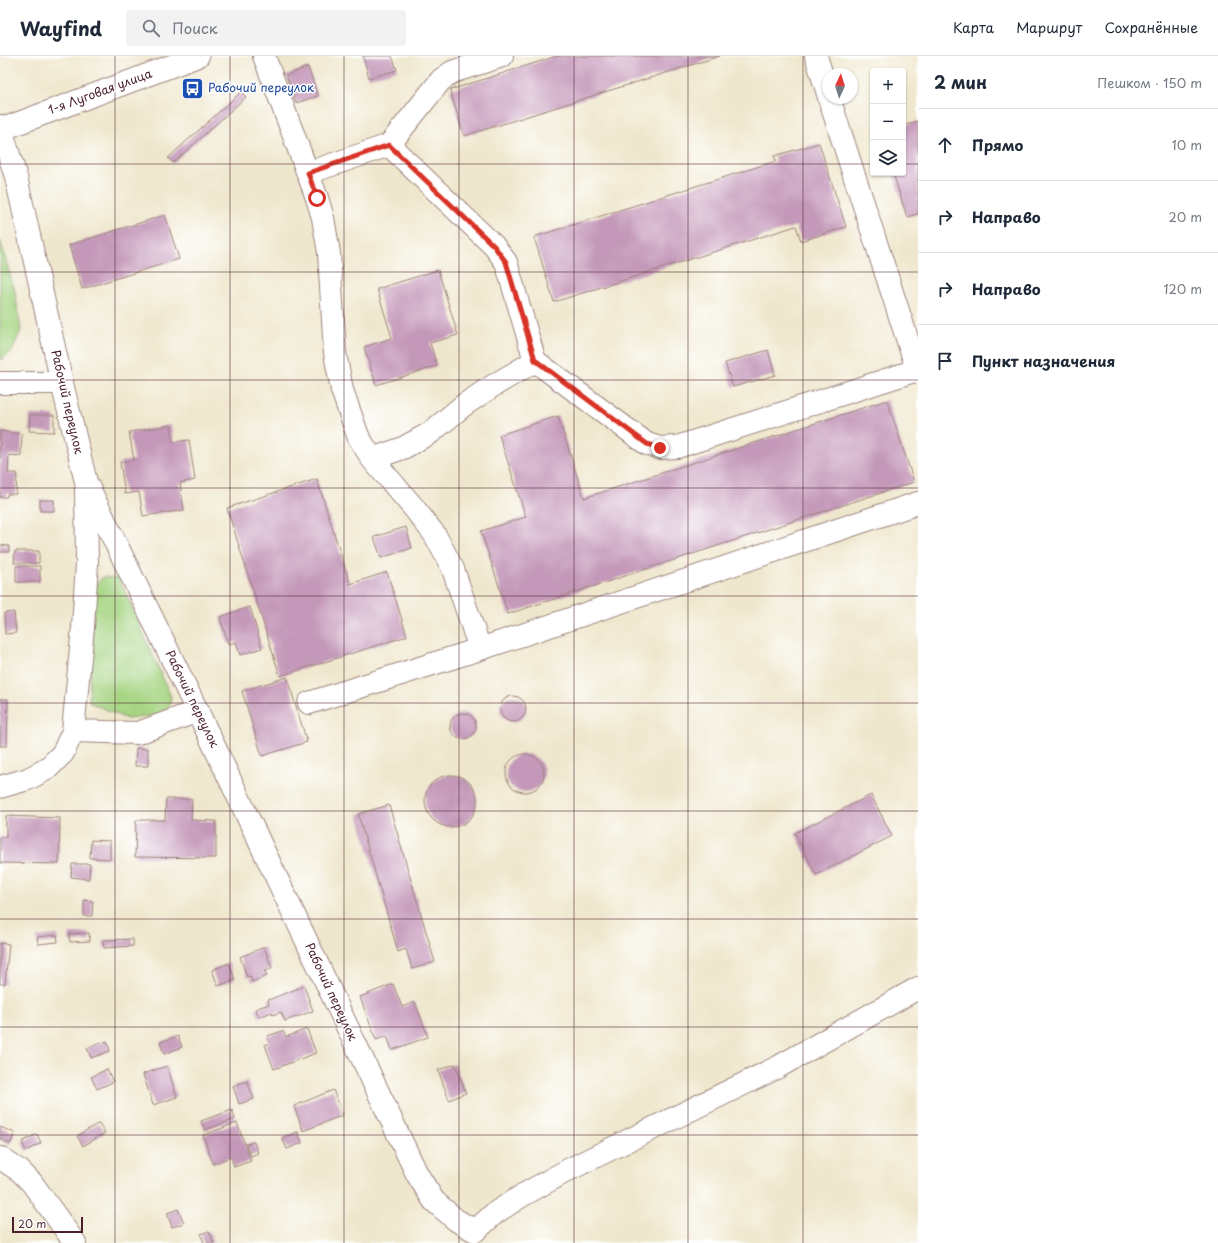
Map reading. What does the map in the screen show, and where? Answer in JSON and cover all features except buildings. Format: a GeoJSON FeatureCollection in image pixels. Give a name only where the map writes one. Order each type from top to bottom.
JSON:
{"type":"FeatureCollection","features":[{"type":"Feature","properties":{"kind":"street","name":"1-я Луговая улица"},"geometry":{"type":"LineString","coordinates":[[0,128],[198,56]]}},
{"type":"Feature","properties":{"kind":"street"},"geometry":{"type":"LineString","coordinates":[[264,56],[308,173],[323,218],[329,253],[336,353],[342,390],[358,436],[372,459],[435,535],[452,569],[480,649]]}},
{"type":"Feature","properties":{"kind":"street"},"geometry":{"type":"LineString","coordinates":[[308,173],[389,145],[441,80],[452,72],[502,56]]}},
{"type":"Feature","properties":{"kind":"street"},"geometry":{"type":"LineString","coordinates":[[816,56],[822,75]]}},
{"type":"Feature","properties":{"kind":"street"},"geometry":{"type":"LineString","coordinates":[[389,145],[494,246],[506,262],[535,360],[647,444],[660,448],[677,447],[917,371],[831,104]]}},
{"type":"Feature","properties":{"kind":"street","name":"Рабочий переулок"},"geometry":{"type":"LineString","coordinates":[[0,128],[16,177],[62,383],[86,482],[198,711],[417,1174],[434,1201],[456,1220],[475,1231],[495,1213],[523,1195],[570,1169],[778,1067],[918,988]]}},
{"type":"Feature","properties":{"kind":"street"},"geometry":{"type":"LineString","coordinates":[[372,459],[403,448],[430,433],[485,390],[535,360]]}},
{"type":"Feature","properties":{"kind":"street"},"geometry":{"type":"LineString","coordinates":[[0,383],[62,383]]}},
{"type":"Feature","properties":{"kind":"street"},"geometry":{"type":"LineString","coordinates":[[0,787],[28,779],[47,769],[64,753],[72,731],[83,627],[87,563],[86,482]]}},
{"type":"Feature","properties":{"kind":"street"},"geometry":{"type":"LineString","coordinates":[[309,703],[480,649],[918,503]]}},
{"type":"Feature","properties":{"kind":"street"},"geometry":{"type":"LineString","coordinates":[[72,731],[138,733],[198,711]]}},
{"type":"Feature","properties":{"kind":"street"},"geometry":{"type":"LineString","coordinates":[[0,1158],[20,1171],[32,1183],[75,1243]]}},
{"type":"Feature","properties":{"kind":"green space"},"geometry":{"type":"Polygon","coordinates":[[[0,240],[15,292],[21,330],[12,351],[0,360],[0,240]]]}},
{"type":"Feature","properties":{"kind":"green space"},"geometry":{"type":"Polygon","coordinates":[[[103,577],[119,578],[171,697],[169,707],[160,715],[127,719],[89,702],[94,587],[103,577]]]}},
{"type":"Feature","properties":{"kind":"place","name":"Рабочий переулок"},"geometry":{"type":"Point","coordinates":[193,88]}},
{"type":"Feature","properties":{"kind":"route"},"geometry":{"type":"LineString","coordinates":[[317,198],[308,173],[389,145],[494,246],[506,262],[535,360],[647,444],[660,448]]}}]}
